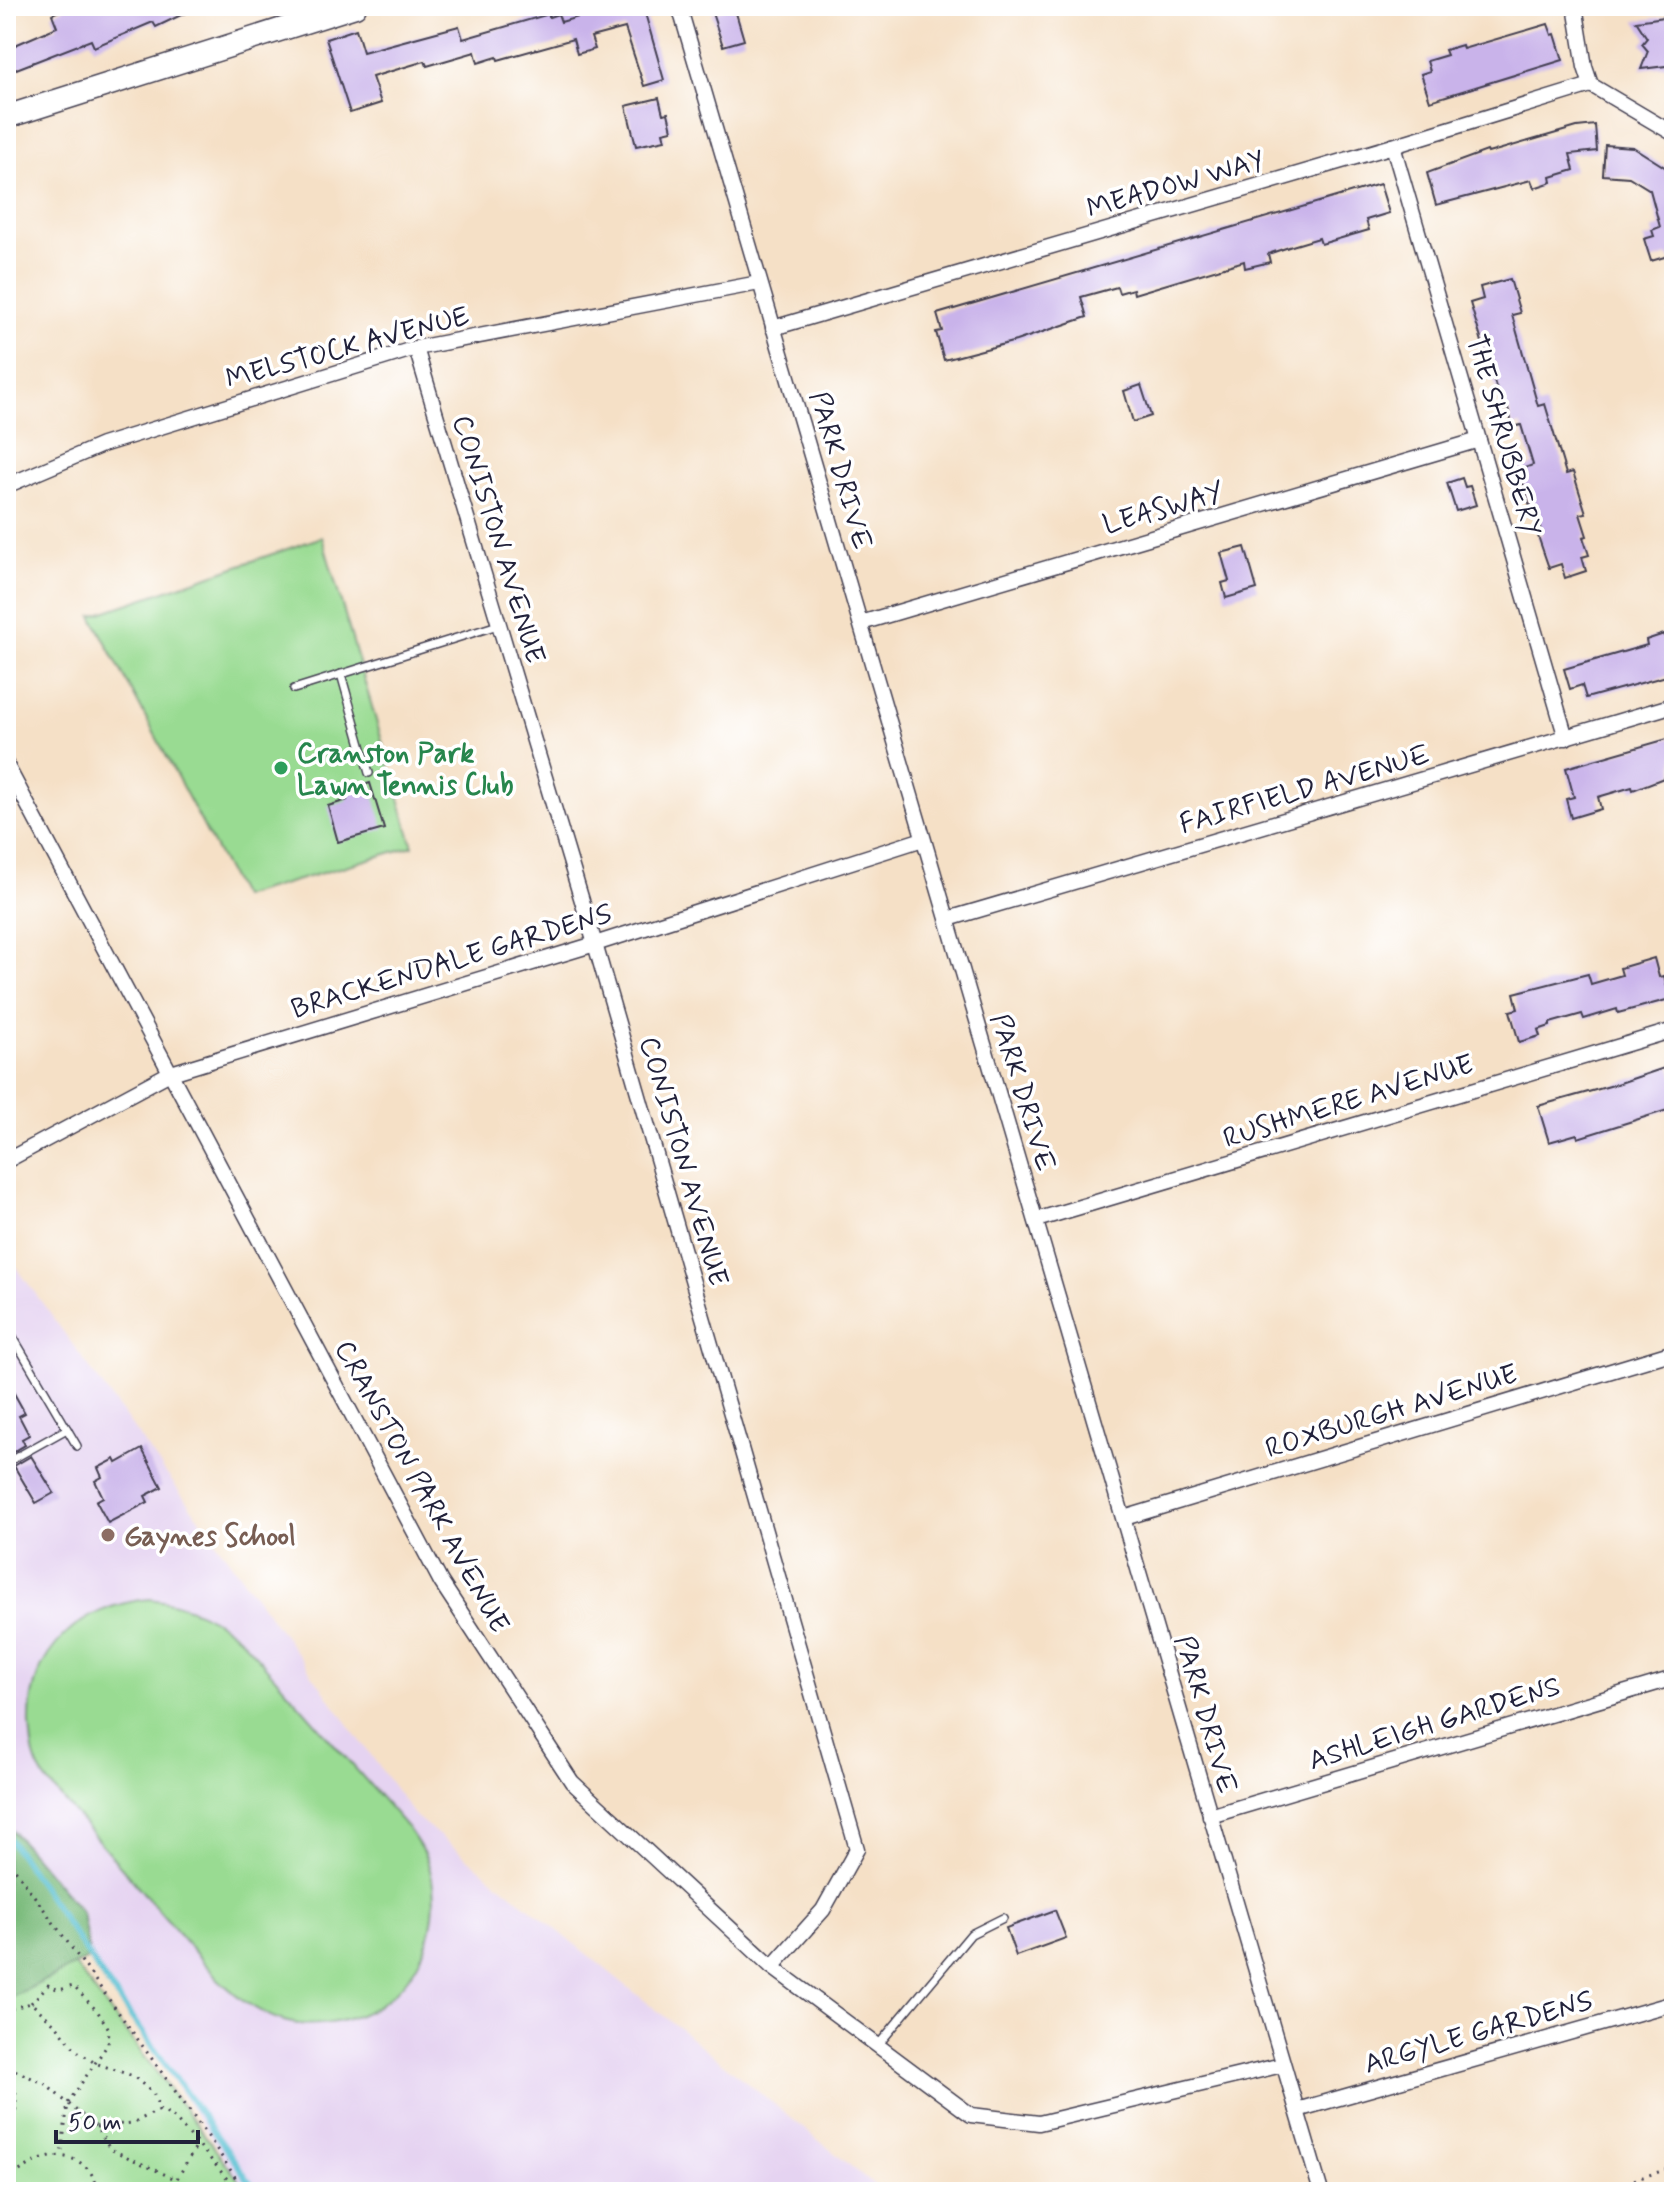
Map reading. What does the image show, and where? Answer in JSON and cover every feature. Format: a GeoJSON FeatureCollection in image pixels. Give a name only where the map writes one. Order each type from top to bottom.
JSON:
{"type":"FeatureCollection","features":[{"type":"Feature","properties":{"kind":"main road"},"geometry":{"type":"LineString","coordinates":[[6,117],[331,9],[355,6]]}},
{"type":"Feature","properties":{"kind":"street","name":"PARK DRIVE"},"geometry":{"type":"LineString","coordinates":[[679,6],[1321,2192]]}},
{"type":"Feature","properties":{"kind":"street"},"geometry":{"type":"LineString","coordinates":[[1575,6],[1591,85],[1674,134]]}},
{"type":"Feature","properties":{"kind":"street","name":"MEADOW WAY"},"geometry":{"type":"LineString","coordinates":[[773,328],[1591,85]]}},
{"type":"Feature","properties":{"kind":"street","name":"THE SHRUBBERY"},"geometry":{"type":"LineString","coordinates":[[1393,146],[1566,738]]}},
{"type":"Feature","properties":{"kind":"street","name":"MELSTOCK AVENUE"},"geometry":{"type":"LineString","coordinates":[[6,486],[102,445],[416,348],[759,283]]}},
{"type":"Feature","properties":{"kind":"street","name":"CONISTON AVENUE"},"geometry":{"type":"LineString","coordinates":[[416,348],[595,944],[857,1849],[823,1910],[772,1967]]}},
{"type":"Feature","properties":{"kind":"street","name":"LEASWAY"},"geometry":{"type":"LineString","coordinates":[[861,623],[1479,440]]}},
{"type":"Feature","properties":{"kind":"street","name":"FAIRFIELD AVENUE"},"geometry":{"type":"LineString","coordinates":[[948,919],[1674,705]]}},
{"type":"Feature","properties":{"kind":"street","name":"CRANSTON PARK AVENUE"},"geometry":{"type":"LineString","coordinates":[[6,764],[168,1074],[441,1582],[572,1782],[772,1967],[971,2115],[1039,2123],[1282,2065]]}},
{"type":"Feature","properties":{"kind":"street","name":"BRACKENDALE GARDENS"},"geometry":{"type":"LineString","coordinates":[[6,1161],[168,1074],[595,944],[923,839]]}},
{"type":"Feature","properties":{"kind":"street","name":"RUSHMERE AVENUE"},"geometry":{"type":"LineString","coordinates":[[1036,1220],[1674,1030]]}},
{"type":"Feature","properties":{"kind":"street","name":"ROXBURGH AVENUE"},"geometry":{"type":"LineString","coordinates":[[1124,1518],[1674,1352]]}},
{"type":"Feature","properties":{"kind":"street","name":"ASHLEIGH GARDENS"},"geometry":{"type":"LineString","coordinates":[[1210,1816],[1674,1678]]}},
{"type":"Feature","properties":{"kind":"street","name":"ARGYLE GARDENS"},"geometry":{"type":"LineString","coordinates":[[1297,2110],[1674,2003]]}},
{"type":"Feature","properties":{"kind":"lane"},"geometry":{"type":"LineString","coordinates":[[294,689],[498,625]]}},
{"type":"Feature","properties":{"kind":"lane"},"geometry":{"type":"LineString","coordinates":[[341,674],[369,773]]}},
{"type":"Feature","properties":{"kind":"lane"},"geometry":{"type":"LineString","coordinates":[[6,1325],[77,1446]]}},
{"type":"Feature","properties":{"kind":"lane"},"geometry":{"type":"LineString","coordinates":[[6,1463],[67,1429]]}},
{"type":"Feature","properties":{"kind":"lane"},"geometry":{"type":"LineString","coordinates":[[879,2044],[971,1934],[1003,1918]]}},
{"type":"Feature","properties":{"kind":"path"},"geometry":{"type":"LineString","coordinates":[[6,1857],[245,2192]]}},
{"type":"Feature","properties":{"kind":"path"},"geometry":{"type":"LineString","coordinates":[[6,2014],[10,2009],[31,2003],[48,1985],[59,1990],[73,1986],[98,2012],[109,2029],[108,2044],[68,2103],[61,2156]]}},
{"type":"Feature","properties":{"kind":"path"},"geometry":{"type":"LineString","coordinates":[[31,2003],[57,2026],[76,2050],[95,2063],[133,2076],[153,2093],[160,2110],[173,2117],[238,2192]]}},
{"type":"Feature","properties":{"kind":"path"},"geometry":{"type":"LineString","coordinates":[[7,2065],[45,2084],[96,2127],[110,2149],[175,2179],[180,2192]]}},
{"type":"Feature","properties":{"kind":"path"},"geometry":{"type":"LineString","coordinates":[[6,2131],[14,2121],[18,2095],[7,2065]]}},
{"type":"Feature","properties":{"kind":"path"},"geometry":{"type":"LineString","coordinates":[[96,2127],[132,2123],[160,2110]]}},
{"type":"Feature","properties":{"kind":"path"},"geometry":{"type":"LineString","coordinates":[[169,2192],[198,2144]]}},
{"type":"Feature","properties":{"kind":"path"},"geometry":{"type":"LineString","coordinates":[[6,2179],[45,2158],[61,2156],[81,2163],[94,2173],[98,2192]]}},
{"type":"Feature","properties":{"kind":"path"},"geometry":{"type":"LineString","coordinates":[[1596,2192],[1674,2167]]}},
{"type":"Feature","properties":{"kind":"shaded area","name":"Gaynes School"},"geometry":{"type":"Polygon","coordinates":[[[6,1253],[415,1816],[883,2192],[247,2192],[82,1946],[82,1913],[6,1823],[6,1253]]]}},
{"type":"Feature","properties":{"kind":"green space","name":"Cranston Park Lawn Tennis Club"},"geometry":{"type":"Polygon","coordinates":[[[322,537],[413,846],[241,897],[92,616],[322,537]]]}},
{"type":"Feature","properties":{"kind":"green space"},"geometry":{"type":"Polygon","coordinates":[[[150,1599],[201,1613],[245,1643],[407,1827],[420,1847],[430,1870],[434,1893],[429,1936],[410,1976],[377,2006],[348,2019],[311,2025],[284,2021],[248,2004],[218,1979],[39,1770],[31,1740],[32,1698],[38,1675],[49,1654],[64,1636],[102,1611],[150,1599]]]}},
{"type":"Feature","properties":{"kind":"green space"},"geometry":{"type":"Polygon","coordinates":[[[6,1823],[82,1913],[90,1958],[6,2000],[6,1823]]]}},
{"type":"Feature","properties":{"kind":"green space"},"geometry":{"type":"Polygon","coordinates":[[[73,1963],[246,2192],[6,2192],[6,1997],[73,1963]]]}},
{"type":"Feature","properties":{"kind":"building"},"geometry":{"type":"Polygon","coordinates":[[[70,6],[200,6],[156,27],[153,22],[94,47],[91,40],[6,73],[6,49],[57,27],[52,14],[70,6]]]}},
{"type":"Feature","properties":{"kind":"building"},"geometry":{"type":"Polygon","coordinates":[[[643,6],[664,80],[644,86],[625,28],[591,37],[595,49],[577,54],[573,39],[498,60],[497,57],[478,63],[475,52],[427,66],[425,61],[372,77],[381,103],[350,113],[326,39],[356,29],[363,52],[459,26],[463,39],[549,14],[549,17],[558,14],[561,22],[609,8],[610,14],[643,6]]]}},
{"type":"Feature","properties":{"kind":"building"},"geometry":{"type":"Polygon","coordinates":[[[734,6],[744,40],[723,46],[712,13],[734,6]]]}},
{"type":"Feature","properties":{"kind":"building"},"geometry":{"type":"Polygon","coordinates":[[[1672,16],[1674,65],[1641,69],[1648,51],[1642,44],[1647,38],[1636,21],[1672,16]]]}},
{"type":"Feature","properties":{"kind":"building"},"geometry":{"type":"Polygon","coordinates":[[[1548,24],[1552,35],[1555,34],[1563,60],[1430,101],[1421,74],[1430,71],[1427,61],[1447,55],[1445,50],[1462,45],[1463,49],[1548,24]]]}},
{"type":"Feature","properties":{"kind":"building"},"geometry":{"type":"Polygon","coordinates":[[[659,98],[663,114],[668,113],[672,130],[663,132],[665,140],[636,146],[626,106],[659,98]]]}},
{"type":"Feature","properties":{"kind":"building"},"geometry":{"type":"Polygon","coordinates":[[[1595,125],[1597,151],[1570,154],[1574,170],[1551,177],[1552,182],[1534,188],[1531,180],[1436,205],[1427,173],[1487,151],[1595,125]]]}},
{"type":"Feature","properties":{"kind":"building"},"geometry":{"type":"Polygon","coordinates":[[[1605,145],[1633,147],[1674,173],[1674,260],[1668,256],[1651,261],[1644,239],[1654,236],[1652,230],[1660,227],[1650,190],[1629,177],[1603,175],[1605,145]]]}},
{"type":"Feature","properties":{"kind":"building"},"geometry":{"type":"Polygon","coordinates":[[[1380,184],[1389,213],[1366,220],[1369,230],[1321,244],[1319,238],[1268,254],[1270,262],[1245,268],[1244,261],[1134,294],[1133,289],[1119,293],[1117,287],[1081,297],[1087,317],[1016,341],[944,360],[936,332],[942,331],[937,314],[1380,184]]]}},
{"type":"Feature","properties":{"kind":"building"},"geometry":{"type":"Polygon","coordinates":[[[1510,279],[1520,313],[1512,315],[1538,406],[1545,404],[1566,474],[1573,472],[1586,513],[1580,514],[1589,555],[1582,557],[1586,571],[1565,578],[1561,564],[1549,568],[1538,536],[1542,535],[1534,505],[1530,506],[1519,470],[1533,465],[1521,425],[1513,427],[1508,408],[1503,410],[1470,303],[1483,299],[1480,287],[1510,279]]]}},
{"type":"Feature","properties":{"kind":"building"},"geometry":{"type":"Polygon","coordinates":[[[1141,385],[1151,416],[1133,422],[1124,391],[1141,385]]]}},
{"type":"Feature","properties":{"kind":"building"},"geometry":{"type":"Polygon","coordinates":[[[1462,478],[1465,487],[1470,486],[1476,505],[1456,511],[1447,483],[1462,478]]]}},
{"type":"Feature","properties":{"kind":"building"},"geometry":{"type":"Polygon","coordinates":[[[1245,547],[1257,589],[1226,598],[1222,583],[1229,581],[1221,553],[1245,547]]]}},
{"type":"Feature","properties":{"kind":"building"},"geometry":{"type":"Polygon","coordinates":[[[1664,634],[1665,637],[1674,634],[1674,674],[1586,698],[1582,685],[1570,689],[1564,669],[1647,645],[1646,640],[1664,634]]]}},
{"type":"Feature","properties":{"kind":"building"},"geometry":{"type":"Polygon","coordinates":[[[1674,737],[1674,774],[1633,790],[1632,787],[1598,797],[1601,809],[1571,818],[1566,799],[1574,797],[1566,768],[1674,737]]]}},
{"type":"Feature","properties":{"kind":"building"},"geometry":{"type":"Polygon","coordinates":[[[370,783],[384,829],[338,842],[328,806],[347,800],[344,791],[370,783]]]}},
{"type":"Feature","properties":{"kind":"building"},"geometry":{"type":"Polygon","coordinates":[[[1654,958],[1659,977],[1664,976],[1670,999],[1618,1013],[1617,1009],[1584,1019],[1582,1014],[1550,1023],[1550,1026],[1538,1030],[1540,1036],[1519,1042],[1510,1011],[1518,1009],[1514,993],[1588,974],[1591,984],[1622,975],[1620,968],[1654,958]]]}},
{"type":"Feature","properties":{"kind":"building"},"geometry":{"type":"Polygon","coordinates":[[[1670,1066],[1674,1077],[1674,1108],[1578,1138],[1577,1134],[1549,1142],[1538,1106],[1670,1066]]]}},
{"type":"Feature","properties":{"kind":"building"},"geometry":{"type":"Polygon","coordinates":[[[6,1379],[25,1413],[19,1416],[29,1435],[22,1439],[25,1445],[8,1455],[6,1379]]]}},
{"type":"Feature","properties":{"kind":"building"},"geometry":{"type":"Polygon","coordinates":[[[142,1449],[162,1487],[145,1496],[148,1502],[108,1523],[96,1501],[103,1497],[95,1481],[102,1477],[98,1468],[115,1459],[117,1463],[142,1449]]]}},
{"type":"Feature","properties":{"kind":"building"},"geometry":{"type":"Polygon","coordinates":[[[31,1456],[54,1493],[36,1503],[14,1466],[31,1456]]]}},
{"type":"Feature","properties":{"kind":"building"},"geometry":{"type":"Polygon","coordinates":[[[1055,1910],[1066,1938],[1016,1956],[1006,1928],[1055,1910]]]}},
{"type":"Feature","properties":{"kind":"waterway"},"geometry":{"type":"LineString","coordinates":[[6,1834],[107,1983],[257,2192]]}},
{"type":"Feature","properties":{"kind":"place","name":"Cranston Park Lawn Tennis Club"},"geometry":{"type":"Point","coordinates":[281,768]}},
{"type":"Feature","properties":{"kind":"place","name":"Gaynes School"},"geometry":{"type":"Point","coordinates":[108,1535]}}]}
